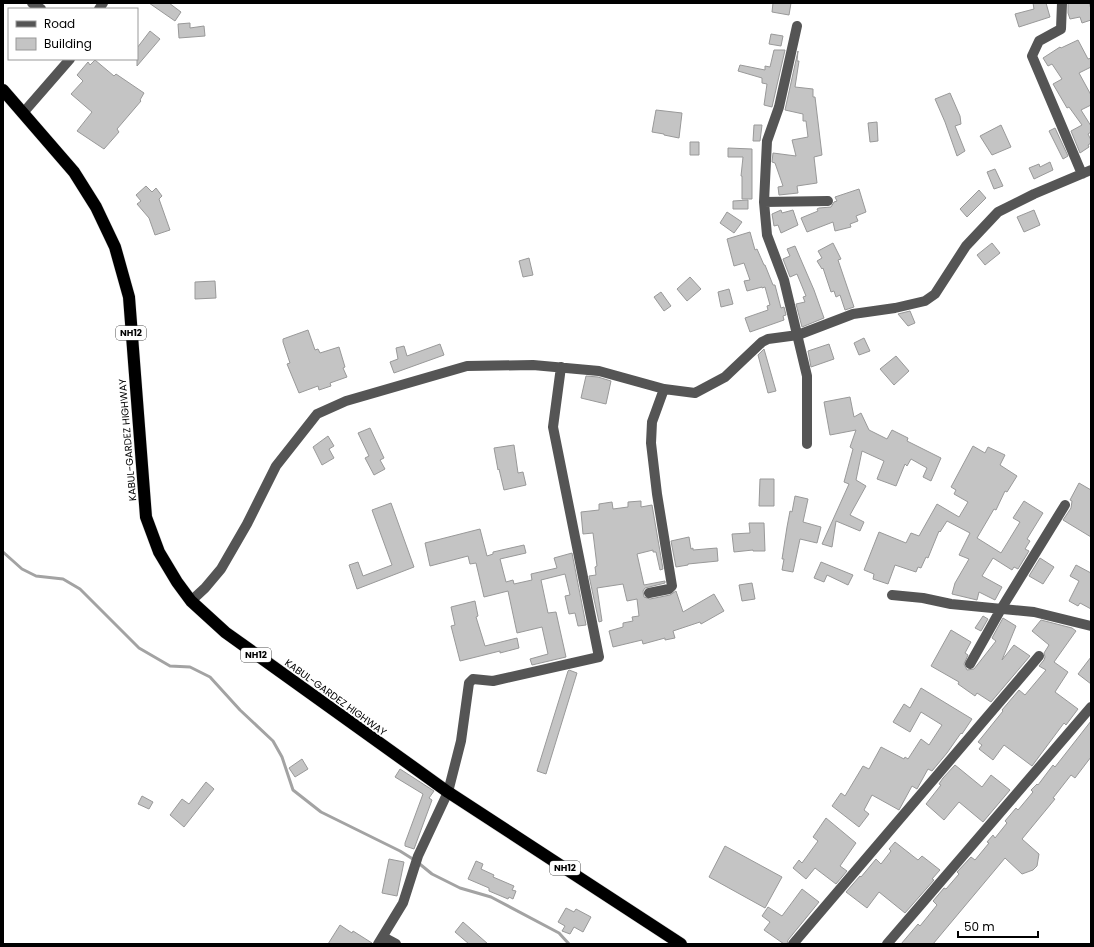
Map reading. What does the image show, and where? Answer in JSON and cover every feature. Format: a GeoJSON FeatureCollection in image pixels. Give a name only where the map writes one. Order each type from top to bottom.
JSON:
{"type":"FeatureCollection","features":[{"type":"Feature","properties":{"kind":"highway","name":"KABUL-GARDEZ HIGHWAY"},"geometry":{"type":"LineString","coordinates":[[3,90],[74,172],[96,207],[115,247],[129,297],[146,517],[159,552],[177,582],[192,602],[225,632],[448,792],[681,944]]}},
{"type":"Feature","properties":{"kind":"street"},"geometry":{"type":"LineString","coordinates":[[192,602],[221,569],[247,524],[276,466],[316,414],[346,401],[467,366],[533,365],[599,371],[664,389],[695,393],[725,377],[762,342],[798,335],[853,314],[895,308],[925,301],[935,294],[966,246],[998,212],[1034,194],[1087,172],[1032,56],[1039,41],[1061,29],[1062,3]]}},
{"type":"Feature","properties":{"kind":"street"},"geometry":{"type":"LineString","coordinates":[[797,26],[779,107],[767,141],[764,202],[767,235],[784,280],[807,376],[807,444]]}},
{"type":"Feature","properties":{"kind":"street"},"geometry":{"type":"LineString","coordinates":[[23,113],[69,60]]}},
{"type":"Feature","properties":{"kind":"street"},"geometry":{"type":"LineString","coordinates":[[764,202],[828,201]]}},
{"type":"Feature","properties":{"kind":"street"},"geometry":{"type":"LineString","coordinates":[[396,944],[381,940],[402,903],[412,870],[448,792],[461,742],[469,683],[472,679],[493,681],[599,658],[553,427],[561,368]]}},
{"type":"Feature","properties":{"kind":"street"},"geometry":{"type":"LineString","coordinates":[[649,593],[669,589],[672,586],[657,494],[651,443],[652,422],[664,389]]}},
{"type":"Feature","properties":{"kind":"street"},"geometry":{"type":"LineString","coordinates":[[970,664],[1001,609],[1065,505]]}},
{"type":"Feature","properties":{"kind":"street"},"geometry":{"type":"LineString","coordinates":[[892,595],[923,598],[952,604],[1034,612],[1091,626]]}},
{"type":"Feature","properties":{"kind":"street"},"geometry":{"type":"LineString","coordinates":[[793,944],[1039,656]]}},
{"type":"Feature","properties":{"kind":"street"},"geometry":{"type":"LineString","coordinates":[[887,944],[1091,707]]}},
{"type":"Feature","properties":{"kind":"building"},"geometry":{"type":"Polygon","coordinates":[[[149,3],[169,3],[181,12],[175,21],[149,3]]]}},
{"type":"Feature","properties":{"kind":"building"},"geometry":{"type":"Polygon","coordinates":[[[773,3],[791,3],[789,15],[772,12],[773,3]]]}},
{"type":"Feature","properties":{"kind":"building"},"geometry":{"type":"Polygon","coordinates":[[[1033,3],[1046,3],[1050,17],[1019,27],[1015,14],[1034,9],[1033,3]]]}},
{"type":"Feature","properties":{"kind":"building"},"geometry":{"type":"Polygon","coordinates":[[[1068,3],[1089,3],[1091,9],[1091,20],[1082,23],[1080,17],[1070,19],[1068,13],[1068,3]]]}},
{"type":"Feature","properties":{"kind":"building"},"geometry":{"type":"Polygon","coordinates":[[[190,23],[190,28],[204,26],[205,36],[179,38],[178,24],[190,23]]]}},
{"type":"Feature","properties":{"kind":"building"},"geometry":{"type":"Polygon","coordinates":[[[150,31],[160,39],[137,66],[138,47],[150,31]]]}},
{"type":"Feature","properties":{"kind":"building"},"geometry":{"type":"Polygon","coordinates":[[[771,34],[783,36],[781,46],[769,44],[771,34]]]}},
{"type":"Feature","properties":{"kind":"building"},"geometry":{"type":"Polygon","coordinates":[[[1078,40],[1088,59],[1091,58],[1091,67],[1079,73],[1091,95],[1091,105],[1081,110],[1091,126],[1091,132],[1088,134],[1091,143],[1088,145],[1089,147],[1080,153],[1071,131],[1082,125],[1069,107],[1067,108],[1053,84],[1062,79],[1052,64],[1048,66],[1043,58],[1060,47],[1061,48],[1078,40]]]}},
{"type":"Feature","properties":{"kind":"building"},"geometry":{"type":"Polygon","coordinates":[[[774,50],[785,50],[772,107],[764,105],[767,84],[762,83],[762,78],[738,71],[740,65],[765,70],[765,66],[770,67],[774,50]]]}},
{"type":"Feature","properties":{"kind":"building"},"geometry":{"type":"Polygon","coordinates":[[[798,51],[797,61],[799,61],[795,87],[813,89],[822,155],[814,157],[817,183],[797,186],[798,193],[779,195],[778,187],[783,186],[775,163],[772,162],[773,153],[796,156],[792,140],[808,137],[806,121],[803,121],[803,114],[785,110],[798,51]]]}},
{"type":"Feature","properties":{"kind":"building"},"geometry":{"type":"Polygon","coordinates":[[[95,60],[114,76],[116,74],[144,93],[140,100],[141,101],[117,129],[119,132],[104,149],[77,131],[92,112],[71,94],[83,81],[77,75],[88,62],[90,65],[95,60]]]}},
{"type":"Feature","properties":{"kind":"building"},"geometry":{"type":"Polygon","coordinates":[[[950,93],[960,116],[961,124],[955,126],[965,151],[957,156],[935,99],[950,93]]]}},
{"type":"Feature","properties":{"kind":"building"},"geometry":{"type":"Polygon","coordinates":[[[656,110],[682,113],[679,138],[652,132],[656,110]]]}},
{"type":"Feature","properties":{"kind":"building"},"geometry":{"type":"Polygon","coordinates":[[[877,122],[878,141],[870,142],[868,123],[877,122]]]}},
{"type":"Feature","properties":{"kind":"building"},"geometry":{"type":"Polygon","coordinates":[[[754,125],[762,125],[760,141],[753,141],[754,125]]]}},
{"type":"Feature","properties":{"kind":"building"},"geometry":{"type":"Polygon","coordinates":[[[1001,125],[1011,147],[992,155],[980,136],[1001,125]]]}},
{"type":"Feature","properties":{"kind":"building"},"geometry":{"type":"Polygon","coordinates":[[[1055,128],[1068,156],[1063,159],[1049,131],[1055,128]]]}},
{"type":"Feature","properties":{"kind":"building"},"geometry":{"type":"Polygon","coordinates":[[[690,142],[699,142],[699,155],[690,155],[690,142]]]}},
{"type":"Feature","properties":{"kind":"building"},"geometry":{"type":"Polygon","coordinates":[[[728,148],[752,149],[752,199],[742,199],[741,176],[743,157],[728,157],[728,148]]]}},
{"type":"Feature","properties":{"kind":"building"},"geometry":{"type":"Polygon","coordinates":[[[1050,162],[1053,170],[1034,179],[1029,168],[1039,164],[1040,167],[1050,162]]]}},
{"type":"Feature","properties":{"kind":"building"},"geometry":{"type":"Polygon","coordinates":[[[995,169],[1003,186],[994,189],[987,172],[995,169]]]}},
{"type":"Feature","properties":{"kind":"building"},"geometry":{"type":"Polygon","coordinates":[[[146,186],[152,192],[156,188],[162,196],[159,199],[170,230],[155,235],[149,218],[137,204],[141,201],[136,195],[146,186]]]}},
{"type":"Feature","properties":{"kind":"building"},"geometry":{"type":"Polygon","coordinates":[[[859,189],[866,212],[856,216],[858,221],[850,224],[851,227],[835,231],[833,222],[807,232],[801,218],[818,211],[817,209],[819,208],[831,207],[834,202],[837,201],[835,197],[859,189]]]}},
{"type":"Feature","properties":{"kind":"building"},"geometry":{"type":"Polygon","coordinates":[[[979,190],[986,198],[967,217],[960,209],[979,190]]]}},
{"type":"Feature","properties":{"kind":"building"},"geometry":{"type":"Polygon","coordinates":[[[748,200],[748,209],[733,209],[733,201],[748,200]]]}},
{"type":"Feature","properties":{"kind":"building"},"geometry":{"type":"Polygon","coordinates":[[[781,210],[782,213],[793,210],[798,225],[781,233],[778,225],[774,226],[772,214],[781,210]]]}},
{"type":"Feature","properties":{"kind":"building"},"geometry":{"type":"Polygon","coordinates":[[[1034,210],[1040,225],[1024,232],[1017,217],[1034,210]]]}},
{"type":"Feature","properties":{"kind":"building"},"geometry":{"type":"Polygon","coordinates":[[[727,212],[742,222],[734,233],[720,223],[727,212]]]}},
{"type":"Feature","properties":{"kind":"building"},"geometry":{"type":"Polygon","coordinates":[[[750,232],[755,250],[757,249],[773,285],[775,285],[781,308],[784,307],[786,315],[783,316],[784,320],[750,332],[745,318],[768,310],[767,306],[770,305],[765,287],[747,291],[744,281],[750,280],[744,263],[734,266],[727,239],[750,232]]]}},
{"type":"Feature","properties":{"kind":"building"},"geometry":{"type":"Polygon","coordinates":[[[833,243],[841,259],[838,260],[854,307],[845,310],[840,295],[836,297],[834,291],[831,292],[823,268],[822,269],[817,261],[822,258],[818,251],[833,243]]]}},
{"type":"Feature","properties":{"kind":"building"},"geometry":{"type":"Polygon","coordinates":[[[992,243],[1000,253],[985,265],[977,255],[992,243]]]}},
{"type":"Feature","properties":{"kind":"building"},"geometry":{"type":"Polygon","coordinates":[[[795,246],[824,318],[802,327],[796,304],[805,302],[803,297],[806,296],[797,274],[790,277],[783,259],[790,256],[787,249],[795,246]]]}},
{"type":"Feature","properties":{"kind":"building"},"geometry":{"type":"Polygon","coordinates":[[[529,258],[533,275],[523,277],[519,261],[529,258]]]}},
{"type":"Feature","properties":{"kind":"building"},"geometry":{"type":"Polygon","coordinates":[[[690,277],[701,289],[687,301],[677,289],[690,277]]]}},
{"type":"Feature","properties":{"kind":"building"},"geometry":{"type":"Polygon","coordinates":[[[215,281],[216,298],[195,299],[195,282],[215,281]]]}},
{"type":"Feature","properties":{"kind":"building"},"geometry":{"type":"Polygon","coordinates":[[[729,289],[733,304],[721,307],[718,292],[729,289]]]}},
{"type":"Feature","properties":{"kind":"building"},"geometry":{"type":"Polygon","coordinates":[[[661,292],[671,306],[664,311],[654,297],[661,292]]]}},
{"type":"Feature","properties":{"kind":"building"},"geometry":{"type":"Polygon","coordinates":[[[910,311],[915,323],[908,326],[898,314],[910,311]]]}},
{"type":"Feature","properties":{"kind":"building"},"geometry":{"type":"Polygon","coordinates":[[[308,330],[315,350],[318,349],[320,353],[339,347],[345,367],[343,368],[347,377],[330,383],[331,386],[319,390],[318,386],[299,393],[287,364],[290,363],[283,339],[308,330]]]}},
{"type":"Feature","properties":{"kind":"building"},"geometry":{"type":"Polygon","coordinates":[[[864,338],[870,351],[859,355],[854,343],[864,338]]]}},
{"type":"Feature","properties":{"kind":"building"},"geometry":{"type":"Polygon","coordinates":[[[440,344],[444,355],[394,373],[390,362],[398,359],[396,348],[404,346],[407,356],[440,344]]]}},
{"type":"Feature","properties":{"kind":"building"},"geometry":{"type":"Polygon","coordinates":[[[829,344],[834,359],[811,367],[808,351],[829,344]]]}},
{"type":"Feature","properties":{"kind":"building"},"geometry":{"type":"Polygon","coordinates":[[[764,349],[776,391],[768,393],[758,355],[764,349]]]}},
{"type":"Feature","properties":{"kind":"building"},"geometry":{"type":"Polygon","coordinates":[[[896,356],[909,371],[894,385],[880,369],[896,356]]]}},
{"type":"Feature","properties":{"kind":"building"},"geometry":{"type":"Polygon","coordinates":[[[586,376],[598,377],[611,381],[606,404],[581,398],[586,376]]]}},
{"type":"Feature","properties":{"kind":"building"},"geometry":{"type":"Polygon","coordinates":[[[850,397],[854,417],[861,413],[869,430],[887,439],[892,430],[908,438],[907,441],[941,458],[931,481],[923,477],[927,468],[911,459],[907,466],[905,464],[896,486],[877,479],[884,461],[862,451],[856,480],[866,486],[850,515],[864,522],[860,531],[836,521],[832,547],[822,544],[849,484],[844,482],[853,449],[850,447],[856,430],[830,435],[824,402],[850,397]]]}},
{"type":"Feature","properties":{"kind":"building"},"geometry":{"type":"Polygon","coordinates":[[[370,428],[384,458],[380,460],[385,469],[374,475],[365,458],[369,456],[358,433],[370,428]]]}},
{"type":"Feature","properties":{"kind":"building"},"geometry":{"type":"Polygon","coordinates":[[[328,436],[334,446],[329,449],[334,458],[322,465],[313,447],[328,436]]]}},
{"type":"Feature","properties":{"kind":"building"},"geometry":{"type":"Polygon","coordinates":[[[514,445],[518,473],[523,472],[526,485],[504,490],[499,469],[498,470],[494,448],[514,445]]]}},
{"type":"Feature","properties":{"kind":"building"},"geometry":{"type":"Polygon","coordinates":[[[973,446],[985,453],[988,447],[1005,455],[1000,465],[1017,476],[1007,492],[1005,491],[996,510],[994,509],[977,538],[1001,553],[1020,522],[1013,518],[1024,501],[1043,513],[1027,539],[1030,541],[1025,549],[1029,551],[1018,569],[1014,567],[1012,570],[993,558],[982,576],[1002,587],[995,600],[979,592],[977,600],[952,594],[955,583],[969,559],[959,555],[970,533],[947,521],[940,532],[939,531],[928,558],[926,557],[921,568],[918,567],[916,572],[895,565],[888,584],[873,579],[874,574],[864,570],[879,532],[906,543],[911,533],[919,536],[937,504],[959,517],[968,502],[954,494],[956,490],[951,487],[973,446]]]}},
{"type":"Feature","properties":{"kind":"building"},"geometry":{"type":"Polygon","coordinates":[[[760,479],[774,479],[774,506],[759,506],[760,479]]]}},
{"type":"Feature","properties":{"kind":"building"},"geometry":{"type":"Polygon","coordinates":[[[1079,483],[1091,490],[1091,537],[1063,520],[1071,508],[1072,501],[1070,500],[1079,483]]]}},
{"type":"Feature","properties":{"kind":"building"},"geometry":{"type":"Polygon","coordinates":[[[795,496],[808,499],[803,522],[821,527],[817,543],[800,539],[793,572],[782,570],[784,559],[782,559],[790,511],[792,512],[795,496]]]}},
{"type":"Feature","properties":{"kind":"building"},"geometry":{"type":"Polygon","coordinates":[[[641,501],[641,507],[652,505],[663,569],[660,570],[656,552],[653,552],[653,550],[637,554],[644,585],[665,581],[665,583],[645,588],[643,591],[644,597],[650,599],[670,595],[676,591],[683,612],[714,594],[724,611],[701,624],[700,622],[673,631],[675,638],[665,640],[665,638],[643,644],[642,640],[613,647],[609,631],[623,627],[623,623],[633,621],[632,617],[639,616],[637,599],[627,601],[623,584],[597,588],[602,621],[599,622],[589,576],[596,575],[595,567],[597,566],[593,533],[583,534],[581,512],[599,510],[599,504],[612,502],[613,509],[628,507],[628,502],[641,501]]]}},
{"type":"Feature","properties":{"kind":"building"},"geometry":{"type":"Polygon","coordinates":[[[391,503],[414,567],[357,589],[349,565],[358,562],[363,576],[392,565],[372,510],[391,503]]]}},
{"type":"Feature","properties":{"kind":"building"},"geometry":{"type":"Polygon","coordinates":[[[749,523],[764,523],[765,551],[753,550],[734,552],[732,534],[750,533],[749,523]]]}},
{"type":"Feature","properties":{"kind":"building"},"geometry":{"type":"Polygon","coordinates":[[[480,529],[487,556],[493,554],[493,552],[524,545],[526,553],[500,559],[506,582],[513,580],[514,584],[532,580],[531,574],[557,568],[554,558],[572,553],[586,625],[578,626],[575,613],[569,614],[565,596],[570,595],[565,574],[541,580],[548,613],[556,612],[566,657],[532,665],[530,659],[548,654],[542,627],[517,633],[508,591],[484,597],[476,563],[470,564],[468,556],[430,566],[425,543],[480,529]]]}},
{"type":"Feature","properties":{"kind":"building"},"geometry":{"type":"Polygon","coordinates":[[[689,537],[691,549],[693,548],[693,550],[717,548],[718,561],[688,564],[676,567],[671,541],[689,537]]]}},
{"type":"Feature","properties":{"kind":"building"},"geometry":{"type":"Polygon","coordinates":[[[1040,558],[1054,567],[1043,584],[1029,576],[1040,558]]]}},
{"type":"Feature","properties":{"kind":"building"},"geometry":{"type":"Polygon","coordinates":[[[821,562],[853,575],[848,585],[827,575],[824,582],[814,578],[821,562]]]}},
{"type":"Feature","properties":{"kind":"building"},"geometry":{"type":"Polygon","coordinates":[[[1076,565],[1091,573],[1091,609],[1080,603],[1078,606],[1069,601],[1079,581],[1070,576],[1076,565]]]}},
{"type":"Feature","properties":{"kind":"building"},"geometry":{"type":"Polygon","coordinates":[[[752,583],[755,599],[742,601],[739,585],[752,583]]]}},
{"type":"Feature","properties":{"kind":"building"},"geometry":{"type":"Polygon","coordinates":[[[475,601],[478,616],[476,617],[485,646],[517,638],[519,648],[460,661],[451,626],[455,625],[451,607],[475,601]]]}},
{"type":"Feature","properties":{"kind":"building"},"geometry":{"type":"Polygon","coordinates":[[[983,616],[988,619],[981,631],[975,628],[983,616]]]}},
{"type":"Feature","properties":{"kind":"building"},"geometry":{"type":"Polygon","coordinates":[[[1003,618],[1016,626],[1002,660],[1014,645],[1030,656],[991,702],[977,693],[975,696],[958,684],[959,682],[931,666],[951,630],[971,642],[965,653],[968,655],[964,664],[967,670],[974,669],[996,641],[992,638],[1003,618]]]}},
{"type":"Feature","properties":{"kind":"building"},"geometry":{"type":"Polygon","coordinates":[[[1041,620],[1072,628],[1076,631],[1054,662],[1068,672],[1055,692],[1078,709],[1066,725],[1064,723],[1032,766],[1004,745],[993,760],[979,749],[982,745],[978,742],[1019,690],[1025,695],[1046,670],[1039,666],[1044,660],[1044,653],[1049,645],[1032,631],[1041,620]]]}},
{"type":"Feature","properties":{"kind":"building"},"geometry":{"type":"Polygon","coordinates":[[[1091,657],[1091,684],[1078,674],[1091,657]]]}},
{"type":"Feature","properties":{"kind":"building"},"geometry":{"type":"Polygon","coordinates":[[[569,670],[577,673],[546,774],[537,771],[569,670]]]}},
{"type":"Feature","properties":{"kind":"building"},"geometry":{"type":"Polygon","coordinates":[[[921,688],[972,719],[962,734],[961,733],[932,771],[928,769],[917,789],[912,786],[899,810],[872,795],[864,810],[869,814],[859,827],[832,806],[841,793],[845,796],[863,766],[869,769],[881,747],[904,759],[905,757],[908,759],[921,739],[929,745],[942,725],[921,712],[910,732],[893,722],[904,704],[910,708],[921,688]]]}},
{"type":"Feature","properties":{"kind":"building"},"geometry":{"type":"Polygon","coordinates":[[[1091,721],[1091,757],[1075,778],[1071,775],[1053,798],[1055,799],[1022,839],[1039,854],[1037,866],[1033,870],[1022,874],[1005,858],[933,944],[901,944],[918,924],[920,926],[937,905],[933,901],[959,874],[957,872],[971,857],[975,860],[989,843],[987,842],[993,835],[995,838],[1007,823],[1005,821],[1016,808],[1018,810],[1033,792],[1031,790],[1037,784],[1038,785],[1053,765],[1055,767],[1091,721]]]}},
{"type":"Feature","properties":{"kind":"building"},"geometry":{"type":"Polygon","coordinates":[[[302,759],[308,769],[295,777],[289,768],[302,759]]]}},
{"type":"Feature","properties":{"kind":"building"},"geometry":{"type":"Polygon","coordinates":[[[955,765],[982,787],[991,775],[1010,790],[983,822],[959,802],[944,820],[926,804],[941,785],[939,784],[943,778],[955,765]]]}},
{"type":"Feature","properties":{"kind":"building"},"geometry":{"type":"Polygon","coordinates":[[[400,769],[434,791],[429,798],[432,800],[414,849],[405,846],[405,843],[423,794],[395,777],[400,769]]]}},
{"type":"Feature","properties":{"kind":"building"},"geometry":{"type":"Polygon","coordinates":[[[206,782],[214,789],[184,827],[170,815],[182,799],[189,804],[206,782]]]}},
{"type":"Feature","properties":{"kind":"building"},"geometry":{"type":"Polygon","coordinates":[[[142,796],[153,802],[149,809],[138,804],[142,796]]]}},
{"type":"Feature","properties":{"kind":"building"},"geometry":{"type":"Polygon","coordinates":[[[826,818],[856,843],[840,866],[847,871],[836,884],[815,868],[806,879],[793,868],[799,860],[802,863],[818,841],[813,837],[826,818]]]}},
{"type":"Feature","properties":{"kind":"building"},"geometry":{"type":"Polygon","coordinates":[[[895,842],[918,860],[922,856],[940,870],[932,879],[934,880],[905,913],[879,892],[867,908],[846,892],[876,859],[881,864],[891,851],[889,849],[895,842]]]}},
{"type":"Feature","properties":{"kind":"building"},"geometry":{"type":"Polygon","coordinates":[[[725,846],[782,877],[765,908],[709,877],[725,846]]]}},
{"type":"Feature","properties":{"kind":"building"},"geometry":{"type":"Polygon","coordinates":[[[389,859],[404,862],[397,896],[382,893],[389,859]]]}},
{"type":"Feature","properties":{"kind":"building"},"geometry":{"type":"Polygon","coordinates":[[[476,861],[483,864],[481,869],[494,875],[493,877],[514,886],[512,890],[516,891],[513,899],[509,897],[508,899],[489,891],[489,888],[468,879],[476,861]]]}},
{"type":"Feature","properties":{"kind":"building"},"geometry":{"type":"Polygon","coordinates":[[[802,889],[819,902],[788,940],[787,944],[784,944],[764,930],[770,922],[762,916],[768,907],[782,916],[802,889]]]}},
{"type":"Feature","properties":{"kind":"building"},"geometry":{"type":"Polygon","coordinates":[[[566,908],[574,912],[576,909],[591,917],[583,932],[574,927],[570,934],[562,931],[565,926],[558,922],[566,908]]]}},
{"type":"Feature","properties":{"kind":"building"},"geometry":{"type":"Polygon","coordinates":[[[463,922],[488,944],[469,944],[455,932],[463,922]]]}},
{"type":"Feature","properties":{"kind":"building"},"geometry":{"type":"Polygon","coordinates":[[[340,925],[352,933],[353,931],[372,944],[328,944],[340,925]]]}},
{"type":"Feature","properties":{"kind":"waterway"},"geometry":{"type":"LineString","coordinates":[[3,552],[22,569],[36,576],[63,579],[80,589],[139,648],[170,666],[190,667],[210,677],[240,710],[273,741],[282,757],[293,790],[321,812],[400,851],[416,861],[432,874],[460,888],[491,897],[559,933],[569,944]]}}]}
